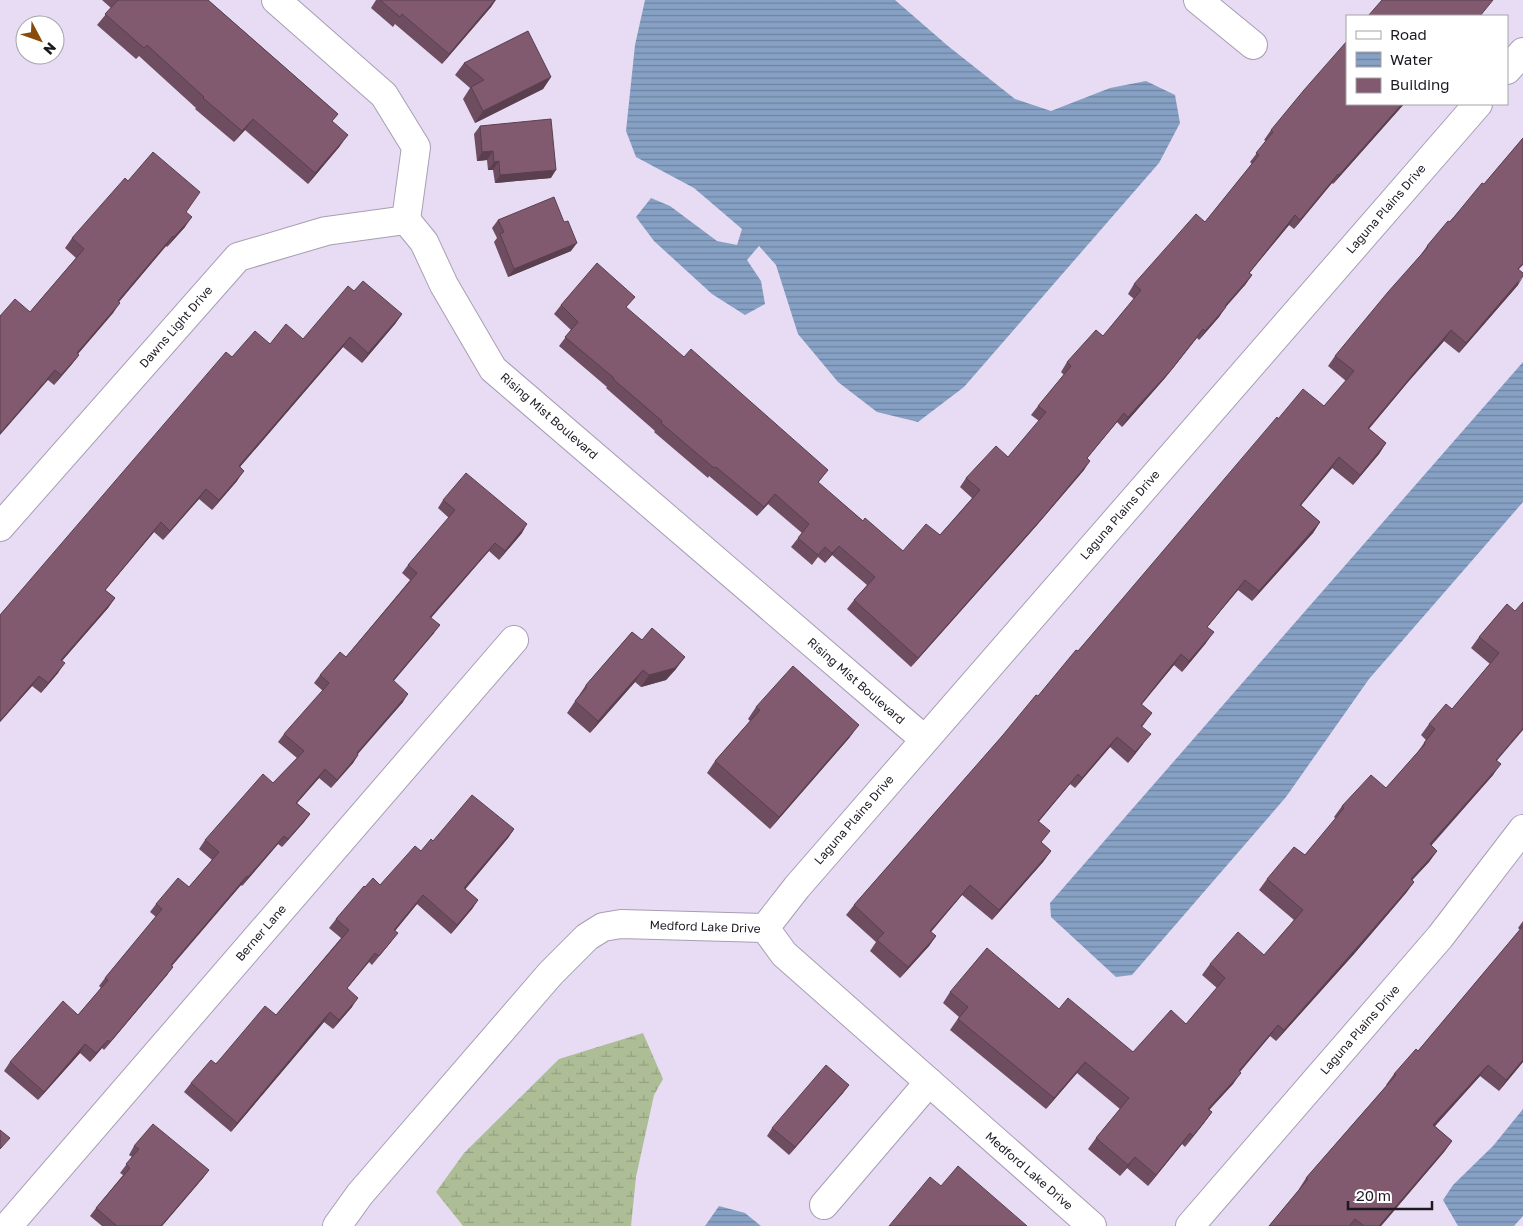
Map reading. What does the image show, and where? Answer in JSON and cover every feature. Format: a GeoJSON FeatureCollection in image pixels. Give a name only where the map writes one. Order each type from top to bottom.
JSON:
{"type":"FeatureCollection","features":[{"type":"Feature","properties":{"kind":"street"},"geometry":{"type":"LineString","coordinates":[[276,0],[384,95],[416,147],[406,220]]}},
{"type":"Feature","properties":{"kind":"street"},"geometry":{"type":"LineString","coordinates":[[1198,0],[1253,45]]}},
{"type":"Feature","properties":{"kind":"street"},"geometry":{"type":"LineString","coordinates":[[1508,69],[1523,52]]}},
{"type":"Feature","properties":{"kind":"street","name":"Laguna Plains Drive"},"geometry":{"type":"LineString","coordinates":[[766,928],[797,887],[924,739],[1477,105]]}},
{"type":"Feature","properties":{"kind":"street","name":"Dawns Light Drive"},"geometry":{"type":"LineString","coordinates":[[0,527],[238,257],[326,230],[406,220]]}},
{"type":"Feature","properties":{"kind":"street","name":"Rising Mist Boulevard"},"geometry":{"type":"LineString","coordinates":[[406,220],[424,242],[444,285],[494,369],[924,739]]}},
{"type":"Feature","properties":{"kind":"street","name":"Berner Lane"},"geometry":{"type":"LineString","coordinates":[[8,1226],[514,640]]}},
{"type":"Feature","properties":{"kind":"street","name":"Laguna Plains Drive"},"geometry":{"type":"LineString","coordinates":[[1190,1226],[1440,937],[1523,829]]}},
{"type":"Feature","properties":{"kind":"street","name":"Medford Lake Drive"},"geometry":{"type":"LineString","coordinates":[[337,1226],[360,1194],[551,973],[587,937],[604,927],[622,924],[766,928],[784,954],[1092,1226]]}},
{"type":"Feature","properties":{"kind":"street"},"geometry":{"type":"LineString","coordinates":[[824,1205],[929,1082]]}},
{"type":"Feature","properties":{"kind":"green space"},"geometry":{"type":"Polygon","coordinates":[[[643,1033],[663,1079],[654,1095],[636,1177],[631,1226],[463,1226],[436,1192],[464,1153],[559,1059],[643,1033]]]}},
{"type":"Feature","properties":{"kind":"water"},"geometry":{"type":"Polygon","coordinates":[[[645,0],[895,0],[948,46],[1015,99],[1051,111],[1110,88],[1146,81],[1175,95],[1180,123],[1159,163],[964,387],[918,422],[877,412],[838,382],[798,334],[776,265],[759,246],[747,260],[761,281],[765,304],[745,315],[712,294],[654,241],[636,217],[651,198],[670,206],[717,241],[737,245],[742,229],[694,188],[636,157],[626,131],[635,45],[645,0]]]}},
{"type":"Feature","properties":{"kind":"water"},"geometry":{"type":"Polygon","coordinates":[[[1523,362],[1523,502],[1369,679],[1286,797],[1132,975],[1116,977],[1051,917],[1050,903],[1523,362]]]}},
{"type":"Feature","properties":{"kind":"water"},"geometry":{"type":"Polygon","coordinates":[[[1523,1109],[1523,1216],[1514,1226],[1458,1226],[1443,1200],[1453,1185],[1493,1146],[1523,1109]]]}},
{"type":"Feature","properties":{"kind":"water"},"geometry":{"type":"Polygon","coordinates":[[[719,1206],[745,1213],[761,1226],[705,1226],[719,1206]]]}},
{"type":"Feature","properties":{"kind":"building"},"geometry":{"type":"Polygon","coordinates":[[[118,0],[208,0],[338,114],[332,121],[348,135],[315,173],[253,119],[242,131],[203,98],[147,45],[144,48],[105,14],[118,0]]]}},
{"type":"Feature","properties":{"kind":"building"},"geometry":{"type":"Polygon","coordinates":[[[380,0],[495,0],[449,54],[402,14],[400,17],[380,0]]]}},
{"type":"Feature","properties":{"kind":"building"},"geometry":{"type":"Polygon","coordinates":[[[1382,0],[1493,0],[1481,15],[1369,15],[1382,0]]]}},
{"type":"Feature","properties":{"kind":"building"},"geometry":{"type":"Polygon","coordinates":[[[528,31],[551,77],[483,111],[471,87],[484,80],[464,63],[528,31]]]}},
{"type":"Feature","properties":{"kind":"building"},"geometry":{"type":"Polygon","coordinates":[[[1346,42],[1346,105],[1401,105],[1338,174],[1300,220],[1295,215],[1249,273],[1252,275],[1226,307],[1205,331],[1203,329],[1172,369],[1128,417],[1124,413],[1087,458],[1090,461],[1044,516],[918,658],[854,600],[875,577],[839,546],[832,553],[825,547],[818,555],[798,538],[809,524],[775,494],[764,507],[661,423],[662,421],[614,378],[565,337],[578,322],[561,305],[597,263],[635,297],[626,307],[684,357],[691,349],[828,470],[818,482],[863,521],[865,518],[903,551],[926,524],[940,535],[980,490],[966,478],[996,446],[1008,457],[1046,412],[1038,406],[1071,366],[1067,362],[1096,330],[1103,336],[1141,290],[1134,284],[1196,214],[1205,222],[1259,155],[1256,153],[1273,132],[1271,130],[1346,42]]]}},
{"type":"Feature","properties":{"kind":"building"},"geometry":{"type":"Polygon","coordinates":[[[551,119],[556,170],[500,175],[499,161],[494,162],[493,151],[482,152],[480,126],[551,119]]]}},
{"type":"Feature","properties":{"kind":"building"},"geometry":{"type":"Polygon","coordinates":[[[1523,138],[1523,263],[1518,269],[1523,273],[1523,276],[1466,343],[1451,330],[1368,428],[1386,443],[1360,475],[1339,457],[1300,505],[1320,522],[1259,591],[1245,580],[1207,627],[1214,632],[1189,661],[1181,654],[1141,704],[1152,713],[1141,726],[1151,734],[1135,752],[1117,737],[1082,778],[1078,774],[1038,821],[1050,831],[1041,842],[1051,851],[999,910],[970,885],[930,931],[936,936],[908,967],[877,940],[884,933],[854,905],[1036,695],[1038,696],[1076,650],[1078,651],[1303,389],[1324,406],[1354,371],[1335,356],[1448,221],[1450,222],[1523,138]]]}},
{"type":"Feature","properties":{"kind":"building"},"geometry":{"type":"Polygon","coordinates":[[[153,152],[200,192],[186,212],[192,217],[173,236],[118,301],[120,303],[77,353],[79,355],[61,375],[55,370],[0,433],[0,316],[15,299],[30,312],[84,249],[72,238],[125,178],[128,181],[153,152]]]}},
{"type":"Feature","properties":{"kind":"building"},"geometry":{"type":"Polygon","coordinates":[[[554,197],[564,222],[568,221],[577,243],[514,269],[500,234],[504,232],[498,220],[554,197]]]}},
{"type":"Feature","properties":{"kind":"building"},"geometry":{"type":"Polygon","coordinates":[[[363,281],[402,314],[368,353],[350,337],[239,466],[244,471],[219,500],[206,489],[170,531],[161,522],[105,590],[115,598],[61,660],[65,663],[48,683],[39,676],[0,721],[0,615],[226,352],[232,357],[255,331],[270,344],[286,324],[303,339],[348,286],[354,291],[363,281]]]}},
{"type":"Feature","properties":{"kind":"building"},"geometry":{"type":"Polygon","coordinates":[[[466,473],[527,524],[505,551],[495,543],[430,617],[440,625],[393,680],[408,694],[357,753],[358,755],[337,780],[325,769],[296,803],[310,814],[288,839],[284,836],[247,876],[171,965],[173,967],[110,1042],[108,1040],[96,1053],[85,1044],[44,1092],[10,1062],[63,1001],[78,1015],[108,980],[105,978],[162,909],[156,904],[178,878],[189,887],[219,852],[205,840],[263,774],[273,783],[304,751],[284,734],[329,683],[320,675],[340,652],[346,657],[417,573],[408,565],[455,510],[443,500],[466,473]]]}},
{"type":"Feature","properties":{"kind":"building"},"geometry":{"type":"Polygon","coordinates":[[[1523,602],[1523,728],[1496,760],[1501,764],[1430,844],[1437,851],[1411,879],[1414,882],[1284,1030],[1278,1025],[1239,1071],[1241,1073],[1208,1109],[1212,1112],[1193,1136],[1190,1133],[1156,1175],[1135,1157],[1128,1165],[1096,1138],[1129,1098],[1085,1062],[1054,1098],[958,1019],[968,1007],[950,992],[987,948],[1059,1009],[1068,998],[1133,1052],[1171,1010],[1186,1024],[1225,978],[1210,964],[1238,932],[1264,955],[1303,910],[1267,879],[1294,847],[1305,855],[1344,808],[1342,806],[1371,775],[1386,788],[1425,744],[1435,729],[1429,724],[1446,704],[1452,709],[1499,653],[1479,637],[1507,604],[1515,611],[1523,602]]]}},
{"type":"Feature","properties":{"kind":"building"},"geometry":{"type":"Polygon","coordinates":[[[652,628],[685,657],[675,668],[649,675],[643,670],[598,721],[575,701],[586,688],[586,685],[632,632],[642,640],[652,628]]]}},
{"type":"Feature","properties":{"kind":"building"},"geometry":{"type":"Polygon","coordinates":[[[793,666],[859,725],[779,817],[715,761],[760,710],[756,707],[793,666]]]}},
{"type":"Feature","properties":{"kind":"building"},"geometry":{"type":"Polygon","coordinates":[[[472,795],[514,829],[464,888],[478,900],[457,925],[423,895],[394,930],[398,933],[379,956],[375,953],[347,988],[358,998],[339,1020],[330,1012],[237,1123],[191,1083],[211,1060],[216,1064],[265,1006],[276,1015],[349,930],[336,919],[364,886],[373,878],[380,885],[415,846],[421,851],[431,839],[433,841],[472,795]]]}},
{"type":"Feature","properties":{"kind":"building"},"geometry":{"type":"Polygon","coordinates":[[[1523,926],[1523,1060],[1506,1080],[1488,1065],[1433,1125],[1452,1141],[1379,1226],[1364,1226],[1355,1219],[1349,1226],[1269,1226],[1308,1179],[1306,1178],[1396,1075],[1394,1074],[1416,1049],[1418,1051],[1523,926]]]}},
{"type":"Feature","properties":{"kind":"building"},"geometry":{"type":"Polygon","coordinates":[[[826,1065],[849,1085],[795,1147],[772,1128],[826,1065]]]}},
{"type":"Feature","properties":{"kind":"building"},"geometry":{"type":"Polygon","coordinates":[[[153,1124],[209,1170],[161,1226],[117,1226],[96,1208],[130,1168],[126,1164],[139,1149],[134,1146],[153,1124]]]}},
{"type":"Feature","properties":{"kind":"building"},"geometry":{"type":"Polygon","coordinates":[[[0,1130],[10,1138],[0,1149],[0,1130]]]}},
{"type":"Feature","properties":{"kind":"building"},"geometry":{"type":"Polygon","coordinates":[[[958,1166],[1027,1226],[889,1226],[930,1177],[941,1186],[958,1166]]]}}]}
